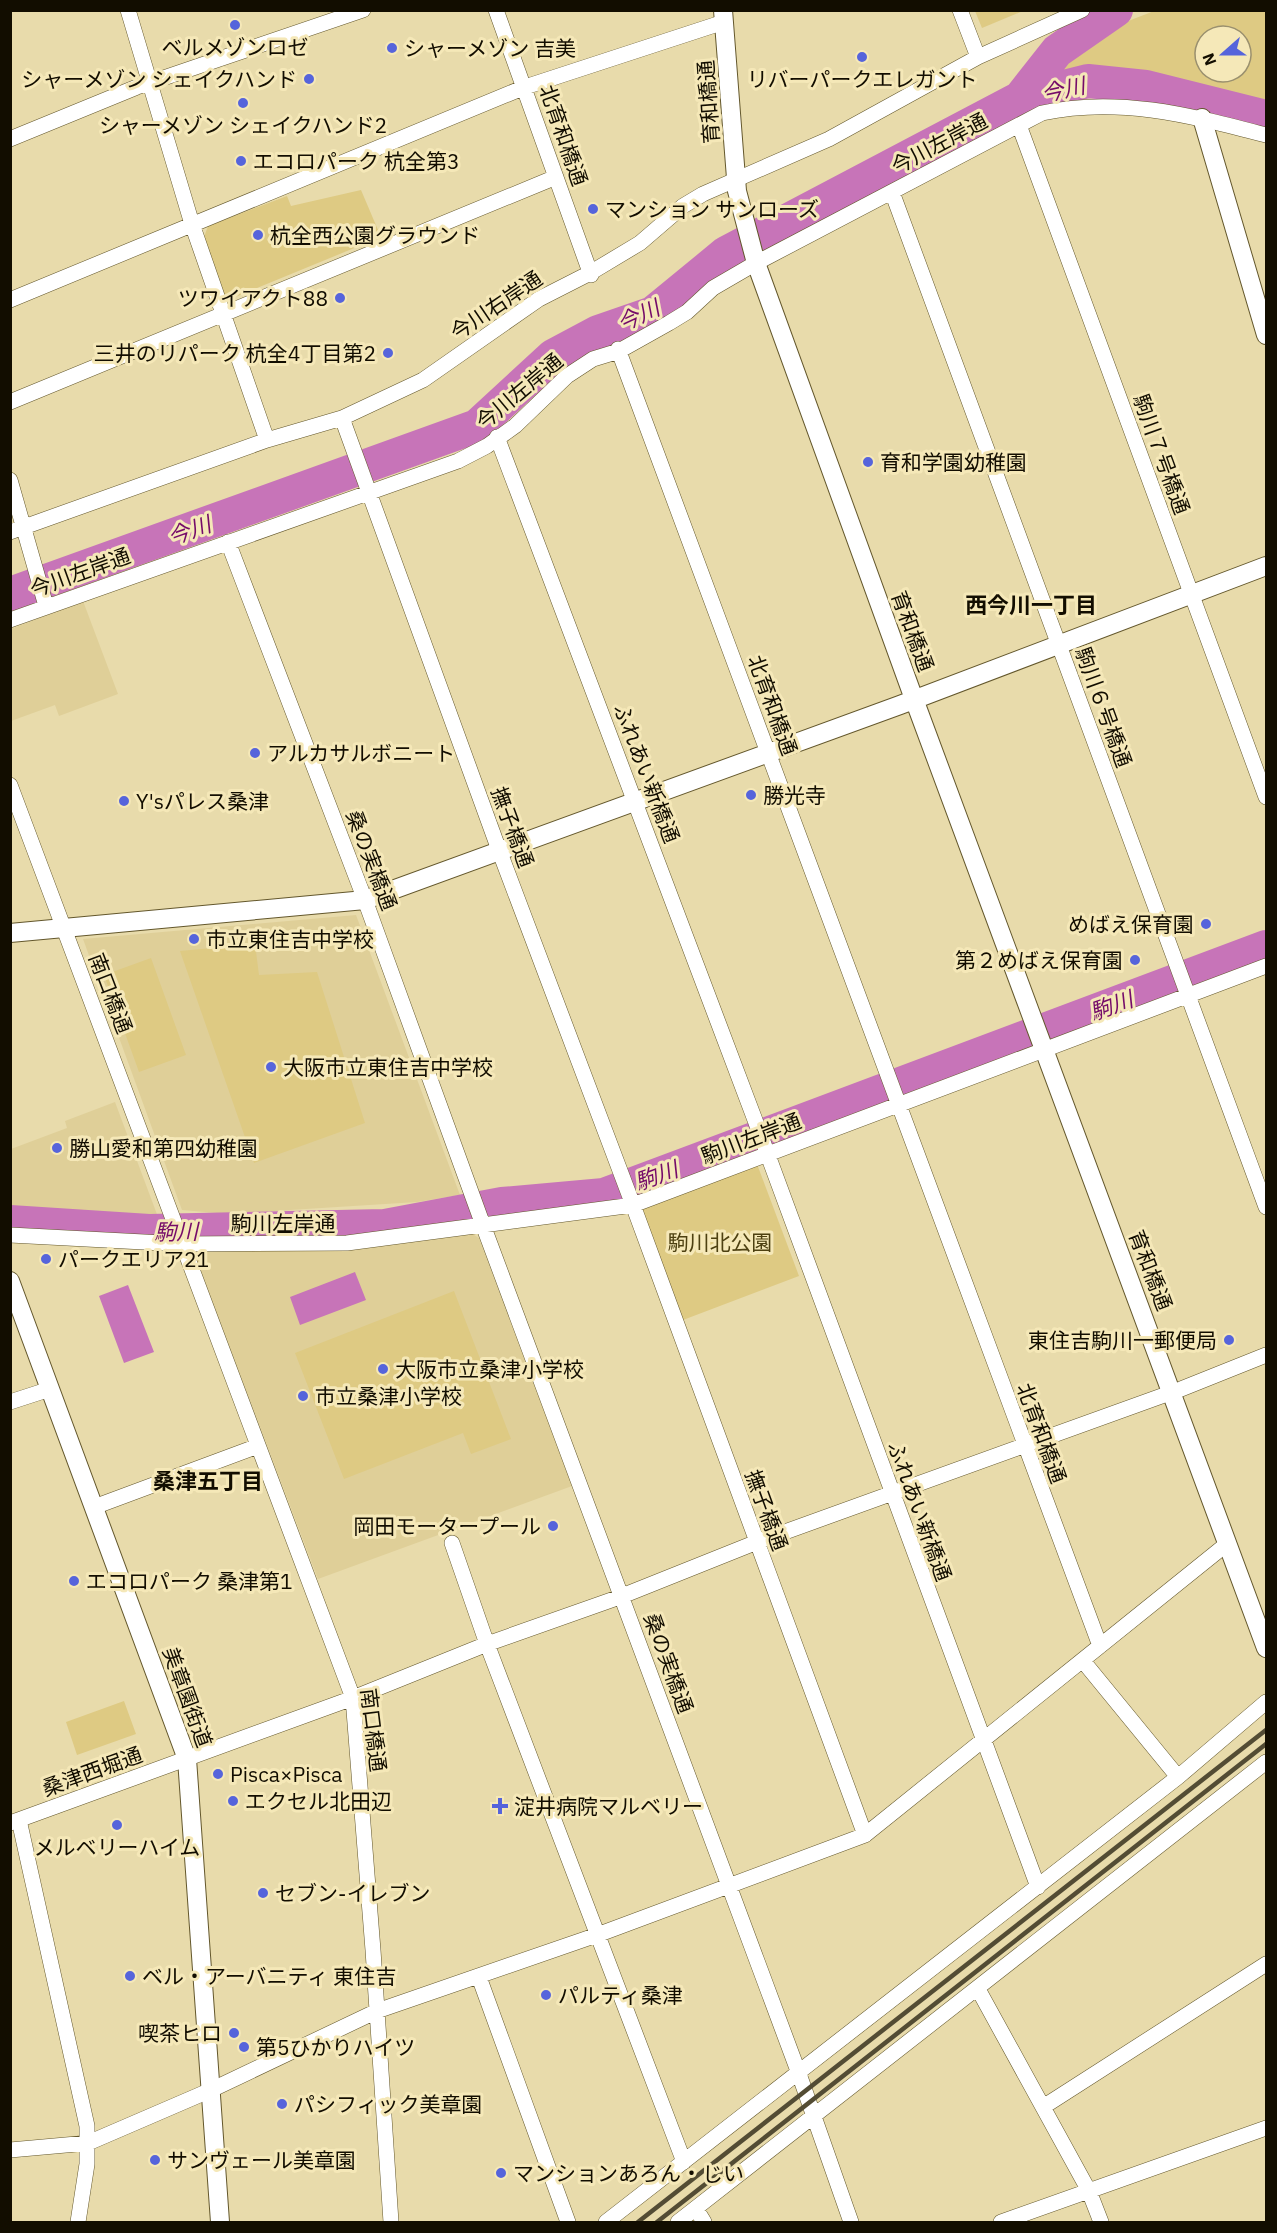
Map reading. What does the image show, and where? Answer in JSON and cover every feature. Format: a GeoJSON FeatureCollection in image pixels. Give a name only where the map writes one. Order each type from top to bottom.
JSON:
{"type":"FeatureCollection","features":[{"type":"Feature","properties":{"kind":"street"},"geometry":{"type":"LineString","coordinates":[[128,10],[192,224],[267,440]]}},
{"type":"Feature","properties":{"kind":"street"},"geometry":{"type":"LineString","coordinates":[[10,139],[150,82],[363,10]]}},
{"type":"Feature","properties":{"kind":"street","name":"北育和橋通"},"geometry":{"type":"LineString","coordinates":[[496,10],[590,274]]}},
{"type":"Feature","properties":{"kind":"street"},"geometry":{"type":"LineString","coordinates":[[960,10],[978,57]]}},
{"type":"Feature","properties":{"kind":"street","name":"今川右岸通"},"geometry":{"type":"LineString","coordinates":[[17,530],[267,440],[342,418],[423,380],[538,299],[590,274],[640,243],[683,206],[736,185],[829,139],[978,57],[1082,10]]}},
{"type":"Feature","properties":{"kind":"street"},"geometry":{"type":"LineString","coordinates":[[10,300],[525,87],[724,16]]}},
{"type":"Feature","properties":{"kind":"street","name":"育和橋通"},"geometry":{"type":"LineString","coordinates":[[724,16],[736,185],[755,260],[914,699],[1173,1392],[1266,1648]]}},
{"type":"Feature","properties":{"kind":"street","name":"今川左岸通"},"geometry":{"type":"LineString","coordinates":[[10,620],[44,599],[228,542],[458,461],[487,446],[514,426],[567,376],[593,359],[619,350],[687,312],[713,288],[755,260],[892,192],[1042,112],[1066,107],[1133,105],[1202,118],[1266,135]]}},
{"type":"Feature","properties":{"kind":"street"},"geometry":{"type":"LineString","coordinates":[[1202,118],[1266,335]]}},
{"type":"Feature","properties":{"kind":"street","name":"駒川７号橋通"},"geometry":{"type":"LineString","coordinates":[[1019,125],[1266,797]]}},
{"type":"Feature","properties":{"kind":"street"},"geometry":{"type":"LineString","coordinates":[[10,402],[224,316],[556,177]]}},
{"type":"Feature","properties":{"kind":"street","name":"駒川６号橋通"},"geometry":{"type":"LineString","coordinates":[[892,192],[1187,992]]}},
{"type":"Feature","properties":{"kind":"street","name":"北育和橋通"},"geometry":{"type":"LineString","coordinates":[[619,350],[1100,1646]]}},
{"type":"Feature","properties":{"kind":"street","name":"撫子橋通"},"geometry":{"type":"LineString","coordinates":[[342,418],[499,850],[632,1202],[865,1835]]}},
{"type":"Feature","properties":{"kind":"street","name":"ふれあい新橋通"},"geometry":{"type":"LineString","coordinates":[[497,437],[756,1125],[982,1743],[1038,1887]]}},
{"type":"Feature","properties":{"kind":"street"},"geometry":{"type":"LineString","coordinates":[[10,480],[17,530],[27,544],[44,599]]}},
{"type":"Feature","properties":{"kind":"street","name":"桑の実橋通"},"geometry":{"type":"LineString","coordinates":[[228,542],[365,900],[471,1194],[798,2071],[851,2223]]}},
{"type":"Feature","properties":{"kind":"street"},"geometry":{"type":"LineString","coordinates":[[10,933],[365,900],[634,800],[769,753],[1266,566]]}},
{"type":"Feature","properties":{"kind":"street","name":"南口橋通"},"geometry":{"type":"LineString","coordinates":[[10,785],[171,1208],[171,1216],[180,1241],[353,1698],[391,2223]]}},
{"type":"Feature","properties":{"kind":"street","name":"駒川左岸通"},"geometry":{"type":"LineString","coordinates":[[10,1235],[180,1241],[347,1243],[632,1202],[1187,992],[1266,966]]}},
{"type":"Feature","properties":{"kind":"street"},"geometry":{"type":"LineString","coordinates":[[1187,992],[1266,1207]]}},
{"type":"Feature","properties":{"kind":"street","name":"美章園街道"},"geometry":{"type":"LineString","coordinates":[[10,1281],[188,1759],[220,2223]]}},
{"type":"Feature","properties":{"kind":"street","name":"桑津西堀通"},"geometry":{"type":"LineString","coordinates":[[15,1821],[353,1698],[487,1644],[622,1595],[757,1542],[1173,1392],[1266,1355]]}},
{"type":"Feature","properties":{"kind":"street"},"geometry":{"type":"LineString","coordinates":[[10,1402],[50,1389]]}},
{"type":"Feature","properties":{"kind":"street"},"geometry":{"type":"LineString","coordinates":[[94,1507],[258,1446]]}},
{"type":"Feature","properties":{"kind":"street"},"geometry":{"type":"LineString","coordinates":[[452,1543],[487,1644],[684,2162]]}},
{"type":"Feature","properties":{"kind":"street"},"geometry":{"type":"LineString","coordinates":[[10,2150],[88,2143],[211,2090],[377,2012],[597,1935],[865,1835],[1228,1543]]}},
{"type":"Feature","properties":{"kind":"street"},"geometry":{"type":"LineString","coordinates":[[1083,1661],[1178,1777]]}},
{"type":"Feature","properties":{"kind":"street"},"geometry":{"type":"LineString","coordinates":[[606,2223],[798,2071],[1178,1777],[1266,1702]]}},
{"type":"Feature","properties":{"kind":"street"},"geometry":{"type":"LineString","coordinates":[[678,2223],[700,2216],[812,2116],[978,1989],[1266,1762]]}},
{"type":"Feature","properties":{"kind":"street"},"geometry":{"type":"LineString","coordinates":[[15,1821],[87,2126],[88,2143],[78,2223]]}},
{"type":"Feature","properties":{"kind":"street"},"geometry":{"type":"LineString","coordinates":[[1043,2107],[1266,1964]]}},
{"type":"Feature","properties":{"kind":"street"},"geometry":{"type":"LineString","coordinates":[[479,1977],[568,2223]]}},
{"type":"Feature","properties":{"kind":"street"},"geometry":{"type":"LineString","coordinates":[[978,1989],[1089,2191],[1101,2223]]}},
{"type":"Feature","properties":{"kind":"street"},"geometry":{"type":"LineString","coordinates":[[1001,2223],[1266,2128]]}},
{"type":"Feature","properties":{"kind":"shaded area"},"geometry":{"type":"Polygon","coordinates":[[[83,601],[118,694],[59,716],[55,705],[11,721],[11,629],[83,601]]]}},
{"type":"Feature","properties":{"kind":"shaded area","name":"大阪市立東住吉中学校"},"geometry":{"type":"Polygon","coordinates":[[[356,915],[460,1195],[417,1202],[228,1214],[182,1210],[83,939],[356,915]]]}},
{"type":"Feature","properties":{"kind":"shaded area"},"geometry":{"type":"Polygon","coordinates":[[[115,1102],[158,1217],[11,1207],[11,1149],[67,1128],[65,1121],[115,1102]]]}},
{"type":"Feature","properties":{"kind":"shaded area","name":"大阪市立桑津小学校"},"geometry":{"type":"Polygon","coordinates":[[[469,1232],[479,1238],[572,1486],[318,1579],[193,1251],[469,1232]]]}},
{"type":"Feature","properties":{"kind":"shaded area"},"geometry":{"type":"Polygon","coordinates":[[[355,1272],[366,1300],[300,1325],[290,1297],[355,1272]]]}},
{"type":"Feature","properties":{"kind":"shaded area"},"geometry":{"type":"Polygon","coordinates":[[[128,1285],[154,1352],[124,1363],[99,1296],[128,1285]]]}},
{"type":"Feature","properties":{"kind":"green space"},"geometry":{"type":"Polygon","coordinates":[[[1023,10],[982,28],[975,11],[1023,10]]]}},
{"type":"Feature","properties":{"kind":"green space"},"geometry":{"type":"Polygon","coordinates":[[[1154,11],[1266,11],[1266,102],[1131,73],[1104,70],[1050,75],[1071,53],[1111,28],[1154,11]]]}},
{"type":"Feature","properties":{"kind":"green space"},"geometry":{"type":"Polygon","coordinates":[[[361,190],[381,237],[233,298],[224,295],[204,237],[208,226],[287,196],[291,206],[361,190]]]}},
{"type":"Feature","properties":{"kind":"green space"},"geometry":{"type":"Polygon","coordinates":[[[255,944],[259,975],[317,972],[365,1123],[254,1163],[180,951],[255,944]]]}},
{"type":"Feature","properties":{"kind":"green space"},"geometry":{"type":"Polygon","coordinates":[[[151,958],[186,1055],[139,1072],[104,975],[151,958]]]}},
{"type":"Feature","properties":{"kind":"green space","name":"駒川北公園"},"geometry":{"type":"Polygon","coordinates":[[[757,1164],[799,1276],[683,1320],[641,1209],[757,1164]]]}},
{"type":"Feature","properties":{"kind":"green space"},"geometry":{"type":"Polygon","coordinates":[[[454,1291],[511,1439],[471,1454],[463,1433],[344,1479],[295,1353],[454,1291]]]}},
{"type":"Feature","properties":{"kind":"green space"},"geometry":{"type":"Polygon","coordinates":[[[124,1701],[136,1734],[77,1755],[66,1722],[124,1701]]]}},
{"type":"Feature","properties":{"kind":"waterway"},"geometry":{"type":"LineString","coordinates":[[1020,98],[1057,51],[1116,10]]}},
{"type":"Feature","properties":{"kind":"waterway","name":"今川"},"geometry":{"type":"LineString","coordinates":[[10,594],[477,426],[553,356],[598,332],[653,313],[726,253],[1020,98],[1088,81],[1146,87],[1266,117]]}},
{"type":"Feature","properties":{"kind":"waterway","name":"駒川"},"geometry":{"type":"LineString","coordinates":[[10,1222],[149,1231],[385,1226],[502,1204],[604,1195],[1266,947]]}},
{"type":"Feature","properties":{"kind":"railway"},"geometry":{"type":"LineString","coordinates":[[638,2222],[1266,1730]]}},
{"type":"Feature","properties":{"kind":"railway"},"geometry":{"type":"LineString","coordinates":[[657,2222],[1266,1744]]}},
{"type":"Feature","properties":{"kind":"place","name":"ベルメゾンロゼ"},"geometry":{"type":"Point","coordinates":[235,25]}},
{"type":"Feature","properties":{"kind":"place","name":"シャーメゾン 吉美"},"geometry":{"type":"Point","coordinates":[392,48]}},
{"type":"Feature","properties":{"kind":"place","name":"リバーパークエレガント"},"geometry":{"type":"Point","coordinates":[862,57]}},
{"type":"Feature","properties":{"kind":"place","name":"シャーメゾン シェイクハンド"},"geometry":{"type":"Point","coordinates":[309,79]}},
{"type":"Feature","properties":{"kind":"place","name":"シャーメゾン シェイクハンド2"},"geometry":{"type":"Point","coordinates":[243,103]}},
{"type":"Feature","properties":{"kind":"place","name":"エコロパーク 杭全第3"},"geometry":{"type":"Point","coordinates":[241,161]}},
{"type":"Feature","properties":{"kind":"place","name":"マンション サンローズ"},"geometry":{"type":"Point","coordinates":[593,209]}},
{"type":"Feature","properties":{"kind":"place","name":"杭全西公園グラウンド"},"geometry":{"type":"Point","coordinates":[258,235]}},
{"type":"Feature","properties":{"kind":"place","name":"ツワイアクト88"},"geometry":{"type":"Point","coordinates":[340,298]}},
{"type":"Feature","properties":{"kind":"place","name":"三井のリパーク 杭全4丁目第2"},"geometry":{"type":"Point","coordinates":[388,353]}},
{"type":"Feature","properties":{"kind":"place","name":"育和学園幼稚園"},"geometry":{"type":"Point","coordinates":[868,462]}},
{"type":"Feature","properties":{"kind":"place","name":"アルカサルボニート"},"geometry":{"type":"Point","coordinates":[255,753]}},
{"type":"Feature","properties":{"kind":"place","name":"勝光寺"},"geometry":{"type":"Point","coordinates":[751,795]}},
{"type":"Feature","properties":{"kind":"place","name":"Y'sパレス桑津"},"geometry":{"type":"Point","coordinates":[124,801]}},
{"type":"Feature","properties":{"kind":"place","name":"めばえ保育園"},"geometry":{"type":"Point","coordinates":[1206,924]}},
{"type":"Feature","properties":{"kind":"place","name":"市立東住吉中学校"},"geometry":{"type":"Point","coordinates":[194,939]}},
{"type":"Feature","properties":{"kind":"place","name":"第２めばえ保育園"},"geometry":{"type":"Point","coordinates":[1135,960]}},
{"type":"Feature","properties":{"kind":"place","name":"大阪市立東住吉中学校"},"geometry":{"type":"Point","coordinates":[271,1067]}},
{"type":"Feature","properties":{"kind":"place","name":"勝山愛和第四幼稚園"},"geometry":{"type":"Point","coordinates":[57,1148]}},
{"type":"Feature","properties":{"kind":"place","name":"パークエリア21"},"geometry":{"type":"Point","coordinates":[46,1259]}},
{"type":"Feature","properties":{"kind":"place","name":"東住吉駒川一郵便局"},"geometry":{"type":"Point","coordinates":[1229,1340]}},
{"type":"Feature","properties":{"kind":"place","name":"大阪市立桑津小学校"},"geometry":{"type":"Point","coordinates":[383,1369]}},
{"type":"Feature","properties":{"kind":"place","name":"市立桑津小学校"},"geometry":{"type":"Point","coordinates":[303,1396]}},
{"type":"Feature","properties":{"kind":"place","name":"岡田モータープール"},"geometry":{"type":"Point","coordinates":[553,1526]}},
{"type":"Feature","properties":{"kind":"place","name":"エコロパーク 桑津第1"},"geometry":{"type":"Point","coordinates":[74,1581]}},
{"type":"Feature","properties":{"kind":"place","name":"Pisca×Pisca"},"geometry":{"type":"Point","coordinates":[218,1774]}},
{"type":"Feature","properties":{"kind":"place","name":"エクセル北田辺"},"geometry":{"type":"Point","coordinates":[233,1801]}},
{"type":"Feature","properties":{"kind":"place","name":"淀井病院マルベリー"},"geometry":{"type":"Point","coordinates":[500,1806]}},
{"type":"Feature","properties":{"kind":"place","name":"メルベリーハイム"},"geometry":{"type":"Point","coordinates":[117,1825]}},
{"type":"Feature","properties":{"kind":"place","name":"セブン-イレブン"},"geometry":{"type":"Point","coordinates":[263,1893]}},
{"type":"Feature","properties":{"kind":"place","name":"ベル・アーバニティ 東住吉"},"geometry":{"type":"Point","coordinates":[130,1976]}},
{"type":"Feature","properties":{"kind":"place","name":"パルティ桑津"},"geometry":{"type":"Point","coordinates":[546,1995]}},
{"type":"Feature","properties":{"kind":"place","name":"喫茶ヒロ"},"geometry":{"type":"Point","coordinates":[234,2033]}},
{"type":"Feature","properties":{"kind":"place","name":"第5ひかりハイツ"},"geometry":{"type":"Point","coordinates":[244,2047]}},
{"type":"Feature","properties":{"kind":"place","name":"パシフィック美章園"},"geometry":{"type":"Point","coordinates":[282,2104]}},
{"type":"Feature","properties":{"kind":"place","name":"サンヴェール美章園"},"geometry":{"type":"Point","coordinates":[155,2160]}},
{"type":"Feature","properties":{"kind":"place","name":"マンションあろん・じい"},"geometry":{"type":"Point","coordinates":[501,2173]}},
{"type":"Feature","properties":{"kind":"district","name":"西今川一丁目"},"geometry":{"type":"Point","coordinates":[1031,604]}},
{"type":"Feature","properties":{"kind":"district","name":"桑津五丁目"},"geometry":{"type":"Point","coordinates":[208,1480]}}]}
